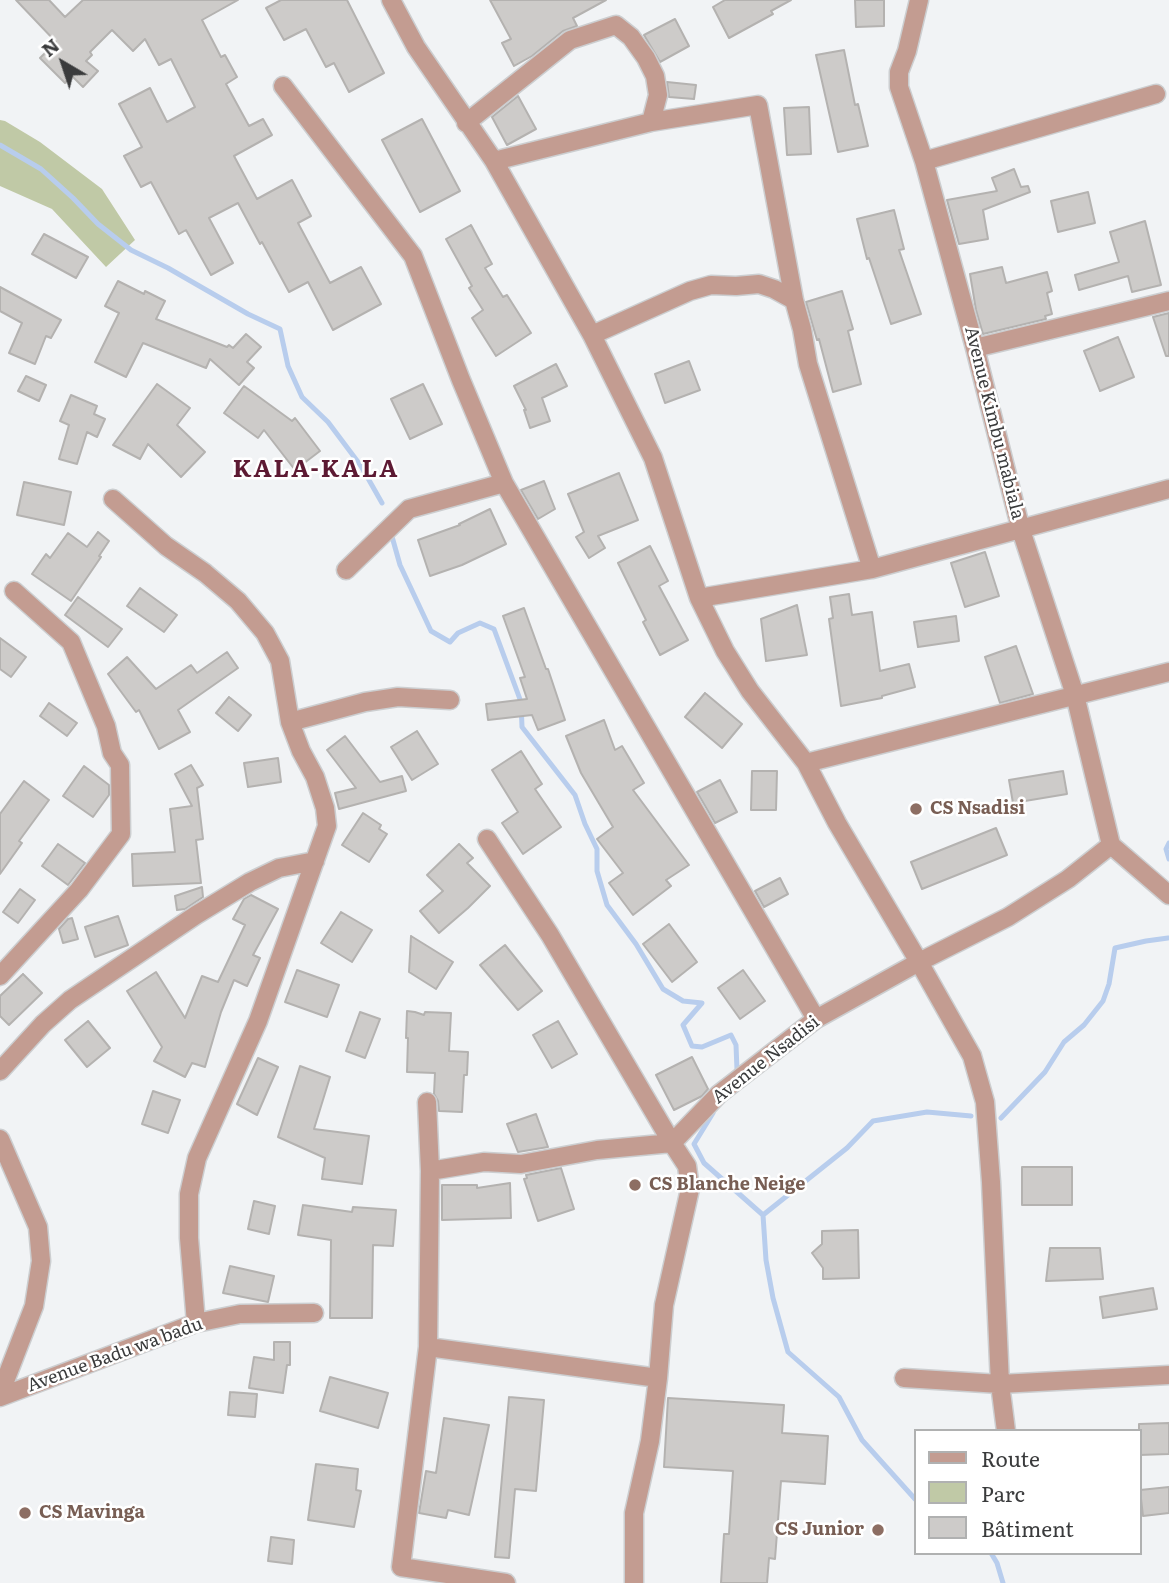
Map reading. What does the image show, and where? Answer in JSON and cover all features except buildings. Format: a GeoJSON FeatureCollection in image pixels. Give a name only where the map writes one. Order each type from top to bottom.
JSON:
{"type":"FeatureCollection","features":[{"type":"Feature","properties":{"kind":"street"},"geometry":{"type":"LineString","coordinates":[[391,0],[416,47],[494,161],[592,335],[653,458],[699,598],[725,651],[750,691],[806,763],[837,823],[972,1056],[985,1102],[1000,1384],[1006,1429]]}},
{"type":"Feature","properties":{"kind":"street","name":"Avenue Kimbu mabiala"},"geometry":{"type":"LineString","coordinates":[[919,0],[899,72],[899,87],[924,161],[1021,530],[1075,695],[1111,845]]}},
{"type":"Feature","properties":{"kind":"street"},"geometry":{"type":"LineString","coordinates":[[466,123],[570,40],[616,25],[631,37],[655,76],[658,95],[651,122]]}},
{"type":"Feature","properties":{"kind":"street"},"geometry":{"type":"LineString","coordinates":[[283,86],[413,256],[505,483],[816,1019]]}},
{"type":"Feature","properties":{"kind":"street"},"geometry":{"type":"LineString","coordinates":[[924,161],[1156,94]]}},
{"type":"Feature","properties":{"kind":"street"},"geometry":{"type":"LineString","coordinates":[[494,161],[651,122],[758,105],[808,364],[872,569]]}},
{"type":"Feature","properties":{"kind":"street"},"geometry":{"type":"LineString","coordinates":[[592,335],[711,285],[759,284],[794,300]]}},
{"type":"Feature","properties":{"kind":"street"},"geometry":{"type":"LineString","coordinates":[[975,348],[1169,301]]}},
{"type":"Feature","properties":{"kind":"street"},"geometry":{"type":"LineString","coordinates":[[346,570],[409,509],[505,483]]}},
{"type":"Feature","properties":{"kind":"street"},"geometry":{"type":"LineString","coordinates":[[699,598],[872,569],[1169,489]]}},
{"type":"Feature","properties":{"kind":"street"},"geometry":{"type":"LineString","coordinates":[[113,499],[166,546],[205,573],[238,601],[265,633],[280,661],[290,722],[315,777],[325,808],[327,826],[258,1021],[197,1158],[189,1194],[189,1238],[196,1323]]}},
{"type":"Feature","properties":{"kind":"street"},"geometry":{"type":"LineString","coordinates":[[0,976],[79,890],[121,834],[120,765],[112,753],[106,726],[71,642],[14,591]]}},
{"type":"Feature","properties":{"kind":"street"},"geometry":{"type":"LineString","coordinates":[[806,763],[1169,672]]}},
{"type":"Feature","properties":{"kind":"street"},"geometry":{"type":"LineString","coordinates":[[290,722],[365,702],[398,698],[450,700]]}},
{"type":"Feature","properties":{"kind":"street"},"geometry":{"type":"LineString","coordinates":[[487,839],[550,935],[687,1166],[690,1189],[664,1305],[650,1441],[634,1513],[634,1583]]}},
{"type":"Feature","properties":{"kind":"street"},"geometry":{"type":"LineString","coordinates":[[1111,845],[1169,895]]}},
{"type":"Feature","properties":{"kind":"street","name":"Avenue Nsadisi"},"geometry":{"type":"LineString","coordinates":[[672,1143],[719,1094],[816,1019],[919,962],[1008,918],[1068,879],[1111,845]]}},
{"type":"Feature","properties":{"kind":"street"},"geometry":{"type":"LineString","coordinates":[[0,1071],[43,1024],[70,1000],[186,922],[250,882],[279,868],[315,861]]}},
{"type":"Feature","properties":{"kind":"street"},"geometry":{"type":"LineString","coordinates":[[426,1102],[430,1171],[428,1347],[401,1567],[506,1583]]}},
{"type":"Feature","properties":{"kind":"street"},"geometry":{"type":"LineString","coordinates":[[0,1139],[38,1227],[41,1261],[34,1306],[0,1396]]}},
{"type":"Feature","properties":{"kind":"street"},"geometry":{"type":"LineString","coordinates":[[430,1171],[484,1162],[521,1164],[597,1150],[672,1143]]}},
{"type":"Feature","properties":{"kind":"street","name":"Avenue Badu wa badu"},"geometry":{"type":"LineString","coordinates":[[0,1396],[196,1323],[240,1314],[314,1313]]}},
{"type":"Feature","properties":{"kind":"street"},"geometry":{"type":"LineString","coordinates":[[428,1347],[658,1378]]}},
{"type":"Feature","properties":{"kind":"street"},"geometry":{"type":"LineString","coordinates":[[904,1378],[1000,1384],[1169,1376]]}},
{"type":"Feature","properties":{"kind":"green space"},"geometry":{"type":"Polygon","coordinates":[[[0,120],[40,142],[102,189],[135,240],[106,267],[52,209],[0,186],[0,120]]]}},
{"type":"Feature","properties":{"kind":"waterway"},"geometry":{"type":"LineString","coordinates":[[0,145],[41,169],[98,224],[131,250],[280,329],[288,366],[302,397],[328,422],[361,466],[382,503]]}},
{"type":"Feature","properties":{"kind":"waterway"},"geometry":{"type":"LineString","coordinates":[[391,533],[400,565],[431,631],[450,642],[458,633],[480,623],[494,629],[521,702],[522,727],[575,795],[597,849],[597,871],[607,905],[636,944],[663,989],[683,1001],[702,1003],[683,1025],[692,1046],[702,1047],[731,1035],[736,1045],[737,1070]]}},
{"type":"Feature","properties":{"kind":"waterway"},"geometry":{"type":"LineString","coordinates":[[1169,843],[1166,849],[1169,859]]}},
{"type":"Feature","properties":{"kind":"waterway"},"geometry":{"type":"LineString","coordinates":[[1001,1118],[1045,1072],[1064,1042],[1084,1025],[1103,1001],[1115,948],[1168,938]]}},
{"type":"Feature","properties":{"kind":"waterway"},"geometry":{"type":"LineString","coordinates":[[914,1498],[862,1440],[839,1397],[788,1352],[766,1260],[763,1215],[847,1148],[873,1121],[927,1112],[971,1116]]}},
{"type":"Feature","properties":{"kind":"waterway"},"geometry":{"type":"LineString","coordinates":[[713,1113],[694,1144],[704,1163],[763,1215]]}},
{"type":"Feature","properties":{"kind":"waterway"},"geometry":{"type":"LineString","coordinates":[[992,1555],[1003,1583]]}},
{"type":"Feature","properties":{"kind":"place","name":"CS Nsadisi"},"geometry":{"type":"Point","coordinates":[916,809]}},
{"type":"Feature","properties":{"kind":"place","name":"CS Blanche Neige"},"geometry":{"type":"Point","coordinates":[635,1185]}},
{"type":"Feature","properties":{"kind":"place","name":"CS Mavinga"},"geometry":{"type":"Point","coordinates":[25,1513]}},
{"type":"Feature","properties":{"kind":"place","name":"CS Junior"},"geometry":{"type":"Point","coordinates":[878,1530]}},
{"type":"Feature","properties":{"kind":"district","name":"KALA-KALA"},"geometry":{"type":"Point","coordinates":[316,470]}}]}
